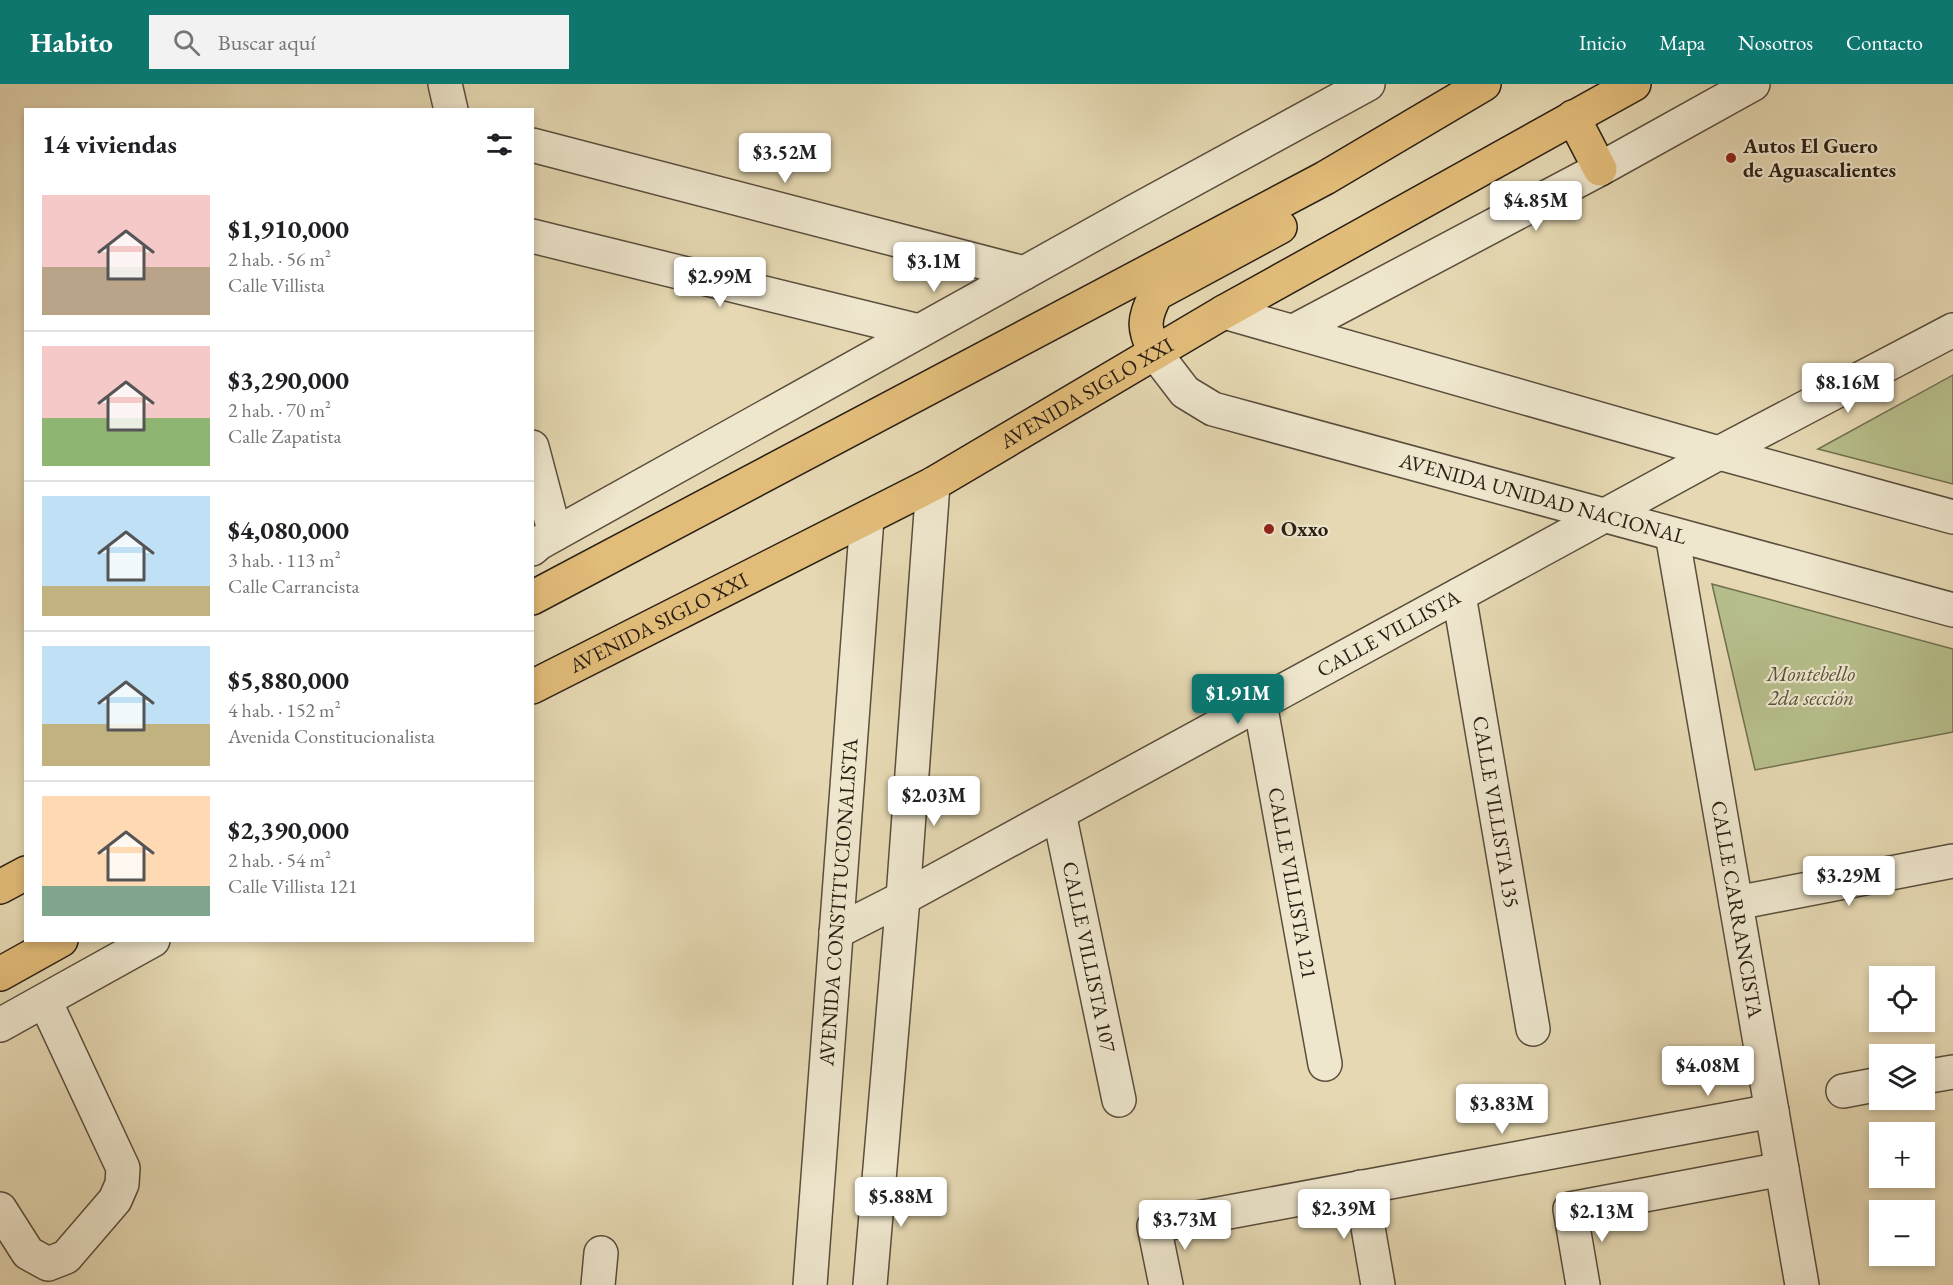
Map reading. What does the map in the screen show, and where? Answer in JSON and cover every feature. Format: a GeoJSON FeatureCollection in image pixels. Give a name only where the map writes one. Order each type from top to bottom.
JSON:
{"type":"FeatureCollection","features":[{"type":"Feature","properties":{"kind":"highway"},"geometry":{"type":"LineString","coordinates":[[534,597],[1325,178],[1484,84]]}},
{"type":"Feature","properties":{"kind":"highway","name":"AVENIDA SIGLO XXI"},"geometry":{"type":"LineString","coordinates":[[534,686],[933,484],[1224,312],[1634,84]]}},
{"type":"Feature","properties":{"kind":"highway"},"geometry":{"type":"LineString","coordinates":[[1574,117],[1600,169]]}},
{"type":"Feature","properties":{"kind":"highway"},"geometry":{"type":"LineString","coordinates":[[1155,353],[1146,332],[1148,310],[1156,294],[1289,222],[1310,202],[1325,178]]}},
{"type":"Feature","properties":{"kind":"highway"},"geometry":{"type":"LineString","coordinates":[[0,887],[24,874]]}},
{"type":"Feature","properties":{"kind":"highway"},"geometry":{"type":"LineString","coordinates":[[0,974],[57,942]]}},
{"type":"Feature","properties":{"kind":"street"},"geometry":{"type":"LineString","coordinates":[[445,84],[451,108]]}},
{"type":"Feature","properties":{"kind":"street"},"geometry":{"type":"LineString","coordinates":[[534,463],[544,542],[1024,273],[1326,95],[1368,84]]}},
{"type":"Feature","properties":{"kind":"street"},"geometry":{"type":"LineString","coordinates":[[1294,331],[1600,169],[1753,84]]}},
{"type":"Feature","properties":{"kind":"street"},"geometry":{"type":"LineString","coordinates":[[534,146],[1024,273]]}},
{"type":"Feature","properties":{"kind":"street"},"geometry":{"type":"LineString","coordinates":[[534,236],[919,331]]}},
{"type":"Feature","properties":{"kind":"street"},"geometry":{"type":"LineString","coordinates":[[1224,312],[1953,517]]}},
{"type":"Feature","properties":{"kind":"street","name":"CALLE VILLISTA"},"geometry":{"type":"LineString","coordinates":[[836,932],[903,898],[1719,453],[1953,330]]}},
{"type":"Feature","properties":{"kind":"street","name":"AVENIDA UNIDAD NACIONAL"},"geometry":{"type":"LineString","coordinates":[[1155,353],[1185,392],[1213,410],[1953,610]]}},
{"type":"Feature","properties":{"kind":"street"},"geometry":{"type":"LineString","coordinates":[[870,1285],[903,898],[933,484]]}},
{"type":"Feature","properties":{"kind":"street","name":"AVENIDA CONSTITUCIONALISTA"},"geometry":{"type":"LineString","coordinates":[[810,1285],[867,518]]}},
{"type":"Feature","properties":{"kind":"street","name":"CALLE CARRANCISTA"},"geometry":{"type":"LineString","coordinates":[[1672,534],[1802,1285]]}},
{"type":"Feature","properties":{"kind":"street","name":"CALLE VILLISTA 135"},"geometry":{"type":"LineString","coordinates":[[1459,595],[1533,1029]]}},
{"type":"Feature","properties":{"kind":"street","name":"CALLE VILLISTA 121"},"geometry":{"type":"LineString","coordinates":[[1260,704],[1325,1064]]}},
{"type":"Feature","properties":{"kind":"street","name":"CALLE VILLISTA 107"},"geometry":{"type":"LineString","coordinates":[[1059,813],[1119,1100]]}},
{"type":"Feature","properties":{"kind":"street"},"geometry":{"type":"LineString","coordinates":[[1736,903],[1953,861]]}},
{"type":"Feature","properties":{"kind":"street"},"geometry":{"type":"LineString","coordinates":[[0,1025],[149,942]]}},
{"type":"Feature","properties":{"kind":"street"},"geometry":{"type":"LineString","coordinates":[[0,1209],[28,1253],[48,1264],[66,1257],[115,1200],[122,1185],[123,1168],[45,1001]]}},
{"type":"Feature","properties":{"kind":"street"},"geometry":{"type":"LineString","coordinates":[[1935,1075],[1953,1072]]}},
{"type":"Feature","properties":{"kind":"street"},"geometry":{"type":"LineString","coordinates":[[1843,1091],[1869,1086]]}},
{"type":"Feature","properties":{"kind":"street"},"geometry":{"type":"LineString","coordinates":[[1166,1285],[1154,1226],[1772,1111]]}},
{"type":"Feature","properties":{"kind":"street"},"geometry":{"type":"LineString","coordinates":[[1583,1285],[1570,1209],[1782,1169]]}},
{"type":"Feature","properties":{"kind":"street"},"geometry":{"type":"LineString","coordinates":[[1361,1187],[1378,1285]]}},
{"type":"Feature","properties":{"kind":"street"},"geometry":{"type":"LineString","coordinates":[[598,1285],[601,1253]]}},
{"type":"Feature","properties":{"kind":"green space"},"geometry":{"type":"Polygon","coordinates":[[[1953,375],[1953,484],[1818,449],[1953,375]]]}},
{"type":"Feature","properties":{"kind":"green space","name":"Montebello 2da sección"},"geometry":{"type":"Polygon","coordinates":[[[1712,584],[1953,649],[1953,732],[1755,770],[1712,584]]]}},
{"type":"Feature","properties":{"kind":"place","name":"Autos El Guero de Aguascalientes"},"geometry":{"type":"Point","coordinates":[1731,158]}},
{"type":"Feature","properties":{"kind":"place","name":"Oxxo"},"geometry":{"type":"Point","coordinates":[1269,529]}}]}
